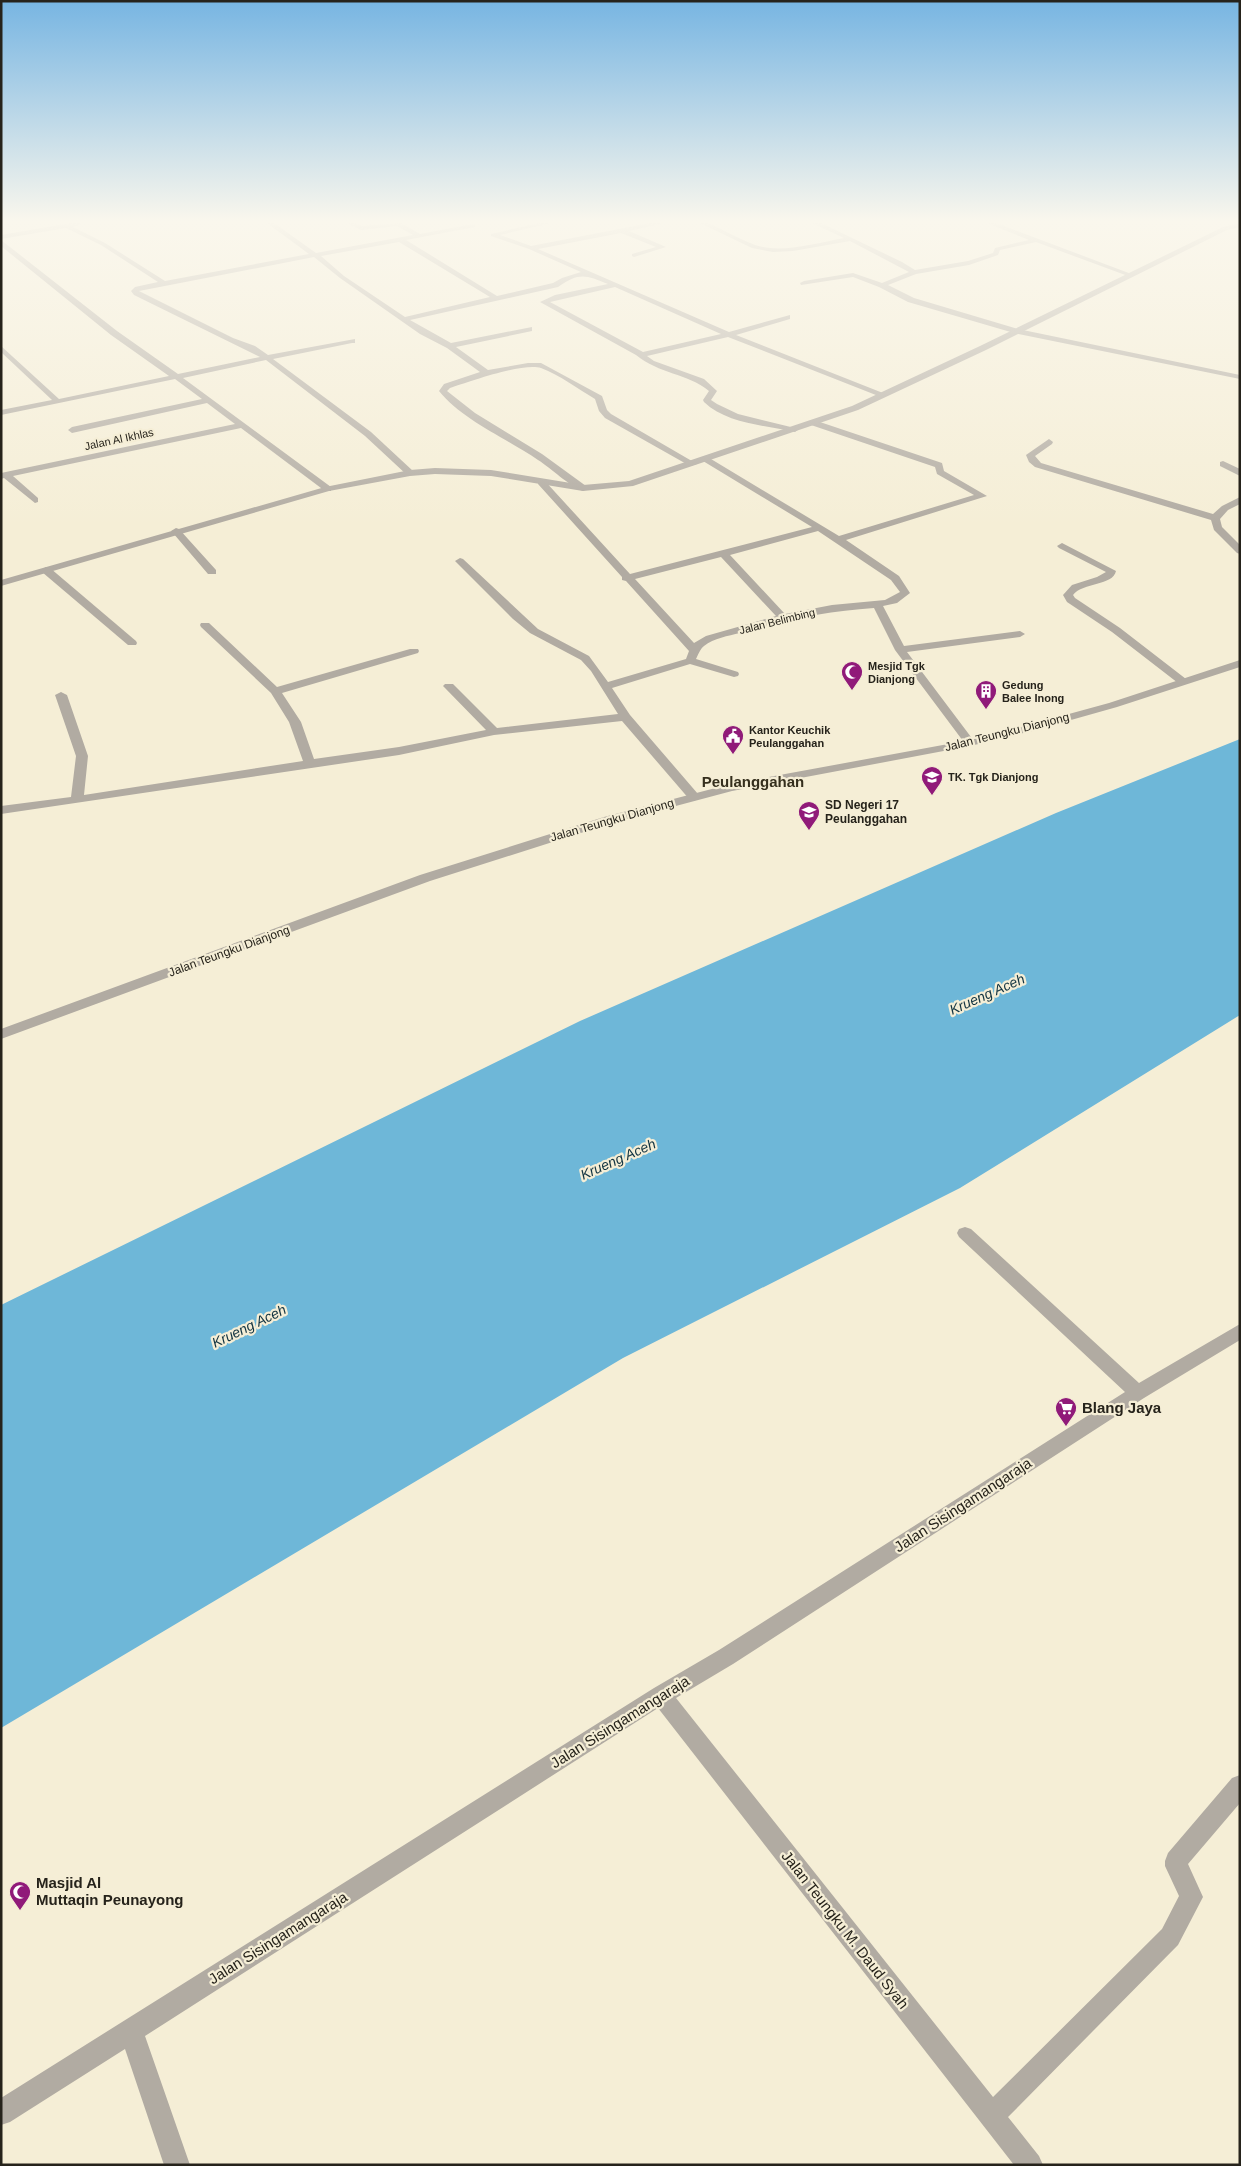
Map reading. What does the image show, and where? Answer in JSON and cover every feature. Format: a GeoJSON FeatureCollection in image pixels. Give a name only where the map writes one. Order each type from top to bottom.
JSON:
{"type":"FeatureCollection","features":[{"type":"Feature","properties":{"kind":"street"},"geometry":{"type":"LineString","coordinates":[[102,324],[209,400],[328,489]]}},
{"type":"Feature","properties":{"kind":"street"},"geometry":{"type":"LineString","coordinates":[[199,324],[230,340],[252,348],[266,357],[368,434],[410,473]]}},
{"type":"Feature","properties":{"kind":"street"},"geometry":{"type":"LineString","coordinates":[[413,324],[450,346],[486,373]]}},
{"type":"Feature","properties":{"kind":"street"},"geometry":{"type":"LineString","coordinates":[[585,324],[642,355],[651,363],[701,381],[713,390],[707,400],[716,407],[731,414],[795,429]]}},
{"type":"Feature","properties":{"kind":"street"},"geometry":{"type":"LineString","coordinates":[[704,324],[884,395]]}},
{"type":"Feature","properties":{"kind":"street"},"geometry":{"type":"LineString","coordinates":[[642,355],[729,335],[764,324]]}},
{"type":"Feature","properties":{"kind":"street"},"geometry":{"type":"LineString","coordinates":[[991,324],[1016,331],[1240,377]]}},
{"type":"Feature","properties":{"kind":"street"},"geometry":{"type":"LineString","coordinates":[[1,583],[176,531],[328,489],[410,473],[435,471],[492,473],[583,488],[630,484],[814,423],[884,395],[1030,324]]}},
{"type":"Feature","properties":{"kind":"street"},"geometry":{"type":"LineString","coordinates":[[450,346],[529,329]]}},
{"type":"Feature","properties":{"kind":"street"},"geometry":{"type":"LineString","coordinates":[[1,413],[266,357],[352,341]]}},
{"type":"Feature","properties":{"kind":"street"},"geometry":{"type":"LineString","coordinates":[[1,348],[58,402]]}},
{"type":"Feature","properties":{"kind":"street"},"geometry":{"type":"LineString","coordinates":[[583,488],[541,458],[461,407],[445,395],[443,391],[447,386],[486,373],[528,364],[541,366],[599,398],[608,416],[693,464]]}},
{"type":"Feature","properties":{"kind":"street"},"geometry":{"type":"LineString","coordinates":[[72,430],[209,400]]}},
{"type":"Feature","properties":{"kind":"street"},"geometry":{"type":"LineString","coordinates":[[706,459],[838,539],[982,496],[940,472],[939,465],[814,423]]}},
{"type":"Feature","properties":{"kind":"street","name":"Jalan Al Ikhlas"},"geometry":{"type":"LineString","coordinates":[[4,475],[242,425]]}},
{"type":"Feature","properties":{"kind":"street"},"geometry":{"type":"LineString","coordinates":[[1049,442],[1030,455],[1032,460],[1038,465],[1215,518]]}},
{"type":"Feature","properties":{"kind":"street"},"geometry":{"type":"LineString","coordinates":[[1223,464],[1240,473]]}},
{"type":"Feature","properties":{"kind":"street"},"geometry":{"type":"LineString","coordinates":[[4,475],[36,500]]}},
{"type":"Feature","properties":{"kind":"street"},"geometry":{"type":"LineString","coordinates":[[541,482],[626,578],[694,650],[690,661]]}},
{"type":"Feature","properties":{"kind":"street"},"geometry":{"type":"LineString","coordinates":[[1215,518],[1225,508],[1240,500]]}},
{"type":"Feature","properties":{"kind":"street"},"geometry":{"type":"LineString","coordinates":[[1215,518],[1217,528],[1240,551]]}},
{"type":"Feature","properties":{"kind":"street"},"geometry":{"type":"LineString","coordinates":[[626,578],[819,528]]}},
{"type":"Feature","properties":{"kind":"street"},"geometry":{"type":"LineString","coordinates":[[176,531],[212,572]]}},
{"type":"Feature","properties":{"kind":"street","name":"Jalan Belimbing"},"geometry":{"type":"LineString","coordinates":[[694,650],[702,642],[710,638],[783,618],[829,608],[876,604],[901,598],[905,593],[903,587],[895,578],[838,539]]}},
{"type":"Feature","properties":{"kind":"street"},"geometry":{"type":"LineString","coordinates":[[1062,546],[1111,571],[1111,574],[1104,578],[1074,588],[1068,595],[1071,600],[1116,630],[1182,681]]}},
{"type":"Feature","properties":{"kind":"street"},"geometry":{"type":"LineString","coordinates":[[723,554],[783,618]]}},
{"type":"Feature","properties":{"kind":"street"},"geometry":{"type":"LineString","coordinates":[[460,561],[517,617],[534,630],[585,658],[596,669],[625,717],[694,797]]}},
{"type":"Feature","properties":{"kind":"street"},"geometry":{"type":"LineString","coordinates":[[46,570],[132,643]]}},
{"type":"Feature","properties":{"kind":"street"},"geometry":{"type":"LineString","coordinates":[[876,604],[900,650],[970,743]]}},
{"type":"Feature","properties":{"kind":"street"},"geometry":{"type":"LineString","coordinates":[[205,625],[275,692],[295,722],[310,762]]}},
{"type":"Feature","properties":{"kind":"street"},"geometry":{"type":"LineString","coordinates":[[900,650],[1020,634]]}},
{"type":"Feature","properties":{"kind":"street"},"geometry":{"type":"LineString","coordinates":[[275,692],[414,651]]}},
{"type":"Feature","properties":{"kind":"street"},"geometry":{"type":"LineString","coordinates":[[606,686],[690,661],[734,674]]}},
{"type":"Feature","properties":{"kind":"street","name":"Jalan Teungku Dianjong"},"geometry":{"type":"LineString","coordinates":[[1,1034],[425,878],[608,820],[694,797],[970,743],[1113,705],[1240,663]]}},
{"type":"Feature","properties":{"kind":"street"},"geometry":{"type":"LineString","coordinates":[[450,686],[494,732]]}},
{"type":"Feature","properties":{"kind":"street"},"geometry":{"type":"LineString","coordinates":[[61,695],[82,756],[77,800]]}},
{"type":"Feature","properties":{"kind":"street"},"geometry":{"type":"LineString","coordinates":[[1,810],[77,800],[310,762],[399,751],[494,732],[625,717]]}},
{"type":"Feature","properties":{"kind":"street"},"geometry":{"type":"LineString","coordinates":[[965,1233],[1138,1393]]}},
{"type":"Feature","properties":{"kind":"street","name":"Jalan Sisingamangaraja"},"geometry":{"type":"LineString","coordinates":[[1,2113],[661,1695],[726,1657],[1138,1393],[1240,1331]]}},
{"type":"Feature","properties":{"kind":"street","name":"Jalan Teungku M. Daud Syah"},"geometry":{"type":"LineString","coordinates":[[661,1695],[1030,2165]]}},
{"type":"Feature","properties":{"kind":"street"},"geometry":{"type":"LineString","coordinates":[[991,2117],[1170,1937],[1191,1897],[1190,1890],[1176,1870],[1176,1861],[1240,1786]]}},
{"type":"Feature","properties":{"kind":"street"},"geometry":{"type":"LineString","coordinates":[[131,2032],[177,2165]]}},
{"type":"Feature","properties":{"kind":"water","name":"Krueng Aceh"},"geometry":{"type":"Polygon","coordinates":[[[1240,739],[1240,1015],[960,1188],[623,1358],[1,1728],[1,1305],[580,1021],[1056,813],[1240,739]]]}},
{"type":"Feature","properties":{"kind":"place","name":"Mesjid Tgk Dianjong"},"geometry":{"type":"Point","coordinates":[852,691]}},
{"type":"Feature","properties":{"kind":"place","name":"Gedung Balee Inong"},"geometry":{"type":"Point","coordinates":[986,710]}},
{"type":"Feature","properties":{"kind":"place","name":"Kantor Keuchik Peulanggahan"},"geometry":{"type":"Point","coordinates":[733,755]}},
{"type":"Feature","properties":{"kind":"place","name":"TK. Tgk Dianjong"},"geometry":{"type":"Point","coordinates":[932,796]}},
{"type":"Feature","properties":{"kind":"place","name":"SD Negeri 17 Peulanggahan"},"geometry":{"type":"Point","coordinates":[809,831]}},
{"type":"Feature","properties":{"kind":"place","name":"Blang Jaya"},"geometry":{"type":"Point","coordinates":[1066,1427]}},
{"type":"Feature","properties":{"kind":"place","name":"Masjid Al Muttaqin Peunayong"},"geometry":{"type":"Point","coordinates":[20,1911]}},
{"type":"Feature","properties":{"kind":"district","name":"Peulanggahan"},"geometry":{"type":"Point","coordinates":[753,782]}}]}
